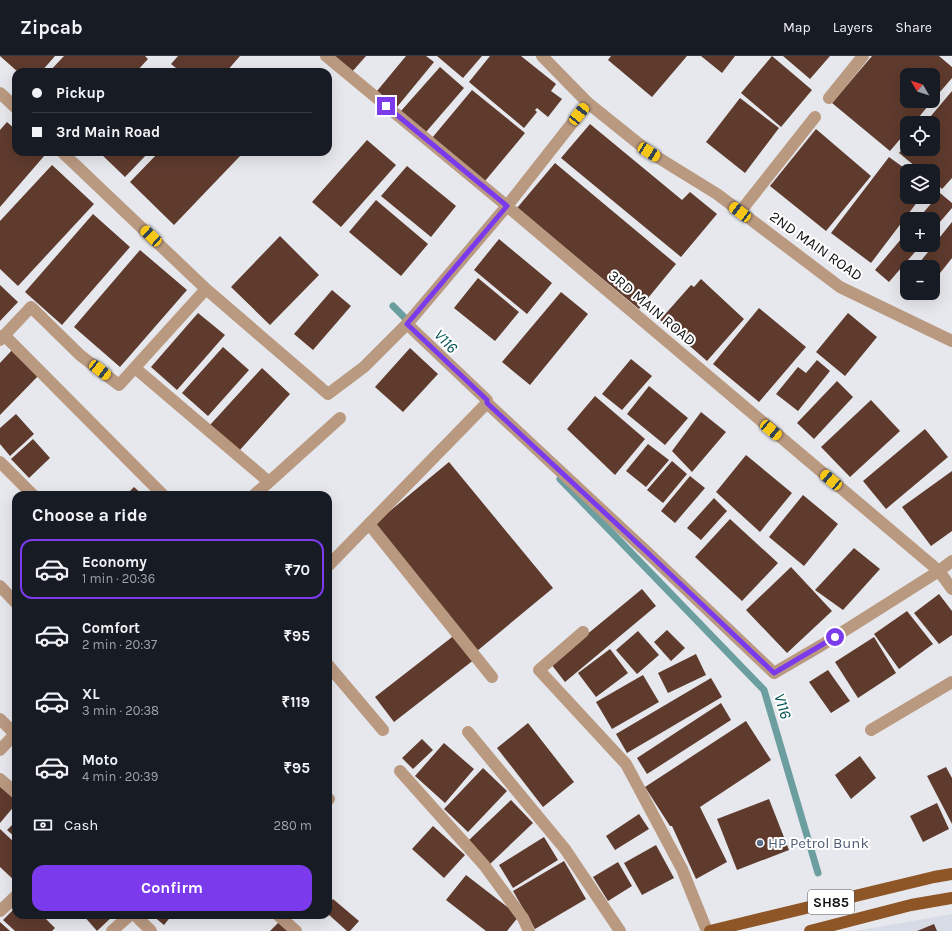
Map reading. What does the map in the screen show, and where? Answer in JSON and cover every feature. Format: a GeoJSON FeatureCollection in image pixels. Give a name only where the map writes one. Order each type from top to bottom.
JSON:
{"type":"FeatureCollection","features":[{"type":"Feature","properties":{"kind":"main road","name":"SH85"},"geometry":{"type":"LineString","coordinates":[[708,931],[927,878],[952,874]]}},
{"type":"Feature","properties":{"kind":"main road","name":"SH85"},"geometry":{"type":"LineString","coordinates":[[818,930],[911,905],[951,900]]}},
{"type":"Feature","properties":{"kind":"street","name":"3RD MAIN ROAD"},"geometry":{"type":"LineString","coordinates":[[326,56],[507,206],[939,571],[952,589]]}},
{"type":"Feature","properties":{"kind":"street","name":"2ND MAIN ROAD"},"geometry":{"type":"LineString","coordinates":[[542,56],[588,103],[649,152],[716,194],[840,287],[952,341]]}},
{"type":"Feature","properties":{"kind":"street"},"geometry":{"type":"LineString","coordinates":[[829,98],[864,56]]}},
{"type":"Feature","properties":{"kind":"street"},"geometry":{"type":"LineString","coordinates":[[0,93],[12,104]]}},
{"type":"Feature","properties":{"kind":"street"},"geometry":{"type":"LineString","coordinates":[[66,156],[206,289],[328,394],[364,367],[407,324],[507,206],[588,103]]}},
{"type":"Feature","properties":{"kind":"street"},"geometry":{"type":"LineString","coordinates":[[740,212],[816,117]]}},
{"type":"Feature","properties":{"kind":"street"},"geometry":{"type":"LineString","coordinates":[[159,491],[2,337],[31,307],[80,355],[119,385],[206,289]]}},
{"type":"Feature","properties":{"kind":"street"},"geometry":{"type":"LineString","coordinates":[[407,324],[487,402],[774,673],[822,645],[939,571],[952,561]]}},
{"type":"Feature","properties":{"kind":"street"},"geometry":{"type":"LineString","coordinates":[[135,368],[269,482]]}},
{"type":"Feature","properties":{"kind":"street"},"geometry":{"type":"LineString","coordinates":[[332,562],[487,402]]}},
{"type":"Feature","properties":{"kind":"street"},"geometry":{"type":"LineString","coordinates":[[259,491],[340,418]]}},
{"type":"Feature","properties":{"kind":"street"},"geometry":{"type":"LineString","coordinates":[[0,462],[29,491]]}},
{"type":"Feature","properties":{"kind":"street"},"geometry":{"type":"LineString","coordinates":[[369,524],[492,677]]}},
{"type":"Feature","properties":{"kind":"street"},"geometry":{"type":"LineString","coordinates":[[0,586],[12,599]]}},
{"type":"Feature","properties":{"kind":"street"},"geometry":{"type":"LineString","coordinates":[[583,632],[539,670],[626,764],[682,869],[708,931]]}},
{"type":"Feature","properties":{"kind":"street"},"geometry":{"type":"LineString","coordinates":[[332,670],[383,730]]}},
{"type":"Feature","properties":{"kind":"street"},"geometry":{"type":"LineString","coordinates":[[871,730],[952,682]]}},
{"type":"Feature","properties":{"kind":"street"},"geometry":{"type":"LineString","coordinates":[[0,719],[12,730]]}},
{"type":"Feature","properties":{"kind":"street"},"geometry":{"type":"LineString","coordinates":[[468,732],[565,849],[620,931]]}},
{"type":"Feature","properties":{"kind":"street"},"geometry":{"type":"LineString","coordinates":[[0,750],[12,736]]}},
{"type":"Feature","properties":{"kind":"street"},"geometry":{"type":"LineString","coordinates":[[400,771],[484,865],[523,918],[529,931]]}},
{"type":"Feature","properties":{"kind":"street"},"geometry":{"type":"LineString","coordinates":[[0,779],[12,790]]}},
{"type":"Feature","properties":{"kind":"street"},"geometry":{"type":"LineString","coordinates":[[0,911],[12,900]]}},
{"type":"Feature","properties":{"kind":"street"},"geometry":{"type":"LineString","coordinates":[[112,931],[126,919]]}},
{"type":"Feature","properties":{"kind":"street"},"geometry":{"type":"LineString","coordinates":[[139,919],[151,931]]}},
{"type":"Feature","properties":{"kind":"street"},"geometry":{"type":"LineString","coordinates":[[282,919],[296,931]]}},
{"type":"Feature","properties":{"kind":"shaded area"},"geometry":{"type":"Polygon","coordinates":[[[952,914],[952,931],[855,931],[952,914]]]}},
{"type":"Feature","properties":{"kind":"building"},"geometry":{"type":"Polygon","coordinates":[[[0,56],[55,56],[44,68],[14,68],[0,56]]]}},
{"type":"Feature","properties":{"kind":"building"},"geometry":{"type":"Polygon","coordinates":[[[64,56],[145,56],[148,59],[140,68],[53,68],[64,56]]]}},
{"type":"Feature","properties":{"kind":"building"},"geometry":{"type":"Polygon","coordinates":[[[178,56],[240,56],[230,68],[176,68],[171,64],[178,56]]]}},
{"type":"Feature","properties":{"kind":"building"},"geometry":{"type":"Polygon","coordinates":[[[331,56],[366,56],[351,73],[331,56]]]}},
{"type":"Feature","properties":{"kind":"building"},"geometry":{"type":"Polygon","coordinates":[[[406,56],[426,56],[434,62],[397,107],[377,91],[406,56]]]}},
{"type":"Feature","properties":{"kind":"building"},"geometry":{"type":"Polygon","coordinates":[[[437,56],[482,56],[463,78],[437,56]]]}},
{"type":"Feature","properties":{"kind":"building"},"geometry":{"type":"Polygon","coordinates":[[[490,56],[521,56],[556,84],[551,91],[562,99],[548,117],[537,108],[535,110],[537,112],[524,128],[469,82],[490,56]]]}},
{"type":"Feature","properties":{"kind":"building"},"geometry":{"type":"Polygon","coordinates":[[[611,56],[687,56],[652,97],[608,60],[611,56]]]}},
{"type":"Feature","properties":{"kind":"building"},"geometry":{"type":"Polygon","coordinates":[[[701,56],[735,56],[722,73],[701,56]]]}},
{"type":"Feature","properties":{"kind":"building"},"geometry":{"type":"Polygon","coordinates":[[[772,56],[812,90],[781,127],[741,93],[772,56]]]}},
{"type":"Feature","properties":{"kind":"building"},"geometry":{"type":"Polygon","coordinates":[[[783,56],[830,56],[810,79],[783,56]]]}},
{"type":"Feature","properties":{"kind":"building"},"geometry":{"type":"Polygon","coordinates":[[[872,56],[939,56],[952,67],[952,78],[940,92],[940,68],[900,68],[900,108],[926,108],[920,116],[900,116],[900,139],[890,151],[832,103],[872,56]]]}},
{"type":"Feature","properties":{"kind":"building"},"geometry":{"type":"Polygon","coordinates":[[[440,67],[464,88],[426,132],[401,111],[440,67]]]}},
{"type":"Feature","properties":{"kind":"building"},"geometry":{"type":"Polygon","coordinates":[[[472,90],[525,133],[485,181],[432,138],[472,90]]]}},
{"type":"Feature","properties":{"kind":"building"},"geometry":{"type":"Polygon","coordinates":[[[952,91],[952,178],[942,189],[940,187],[940,164],[912,164],[903,156],[940,156],[940,116],[931,116],[938,108],[940,108],[940,105],[952,91]]]}},
{"type":"Feature","properties":{"kind":"building"},"geometry":{"type":"Polygon","coordinates":[[[740,98],[779,128],[745,173],[706,142],[740,98]]]}},
{"type":"Feature","properties":{"kind":"building"},"geometry":{"type":"Polygon","coordinates":[[[7,122],[12,126],[12,156],[44,156],[0,207],[0,130],[7,122]]]}},
{"type":"Feature","properties":{"kind":"building"},"geometry":{"type":"Polygon","coordinates":[[[590,124],[682,200],[690,192],[717,214],[681,257],[561,158],[590,124]]]}},
{"type":"Feature","properties":{"kind":"building"},"geometry":{"type":"Polygon","coordinates":[[[816,129],[871,176],[826,231],[770,186],[816,129]]]}},
{"type":"Feature","properties":{"kind":"building"},"geometry":{"type":"Polygon","coordinates":[[[367,140],[396,165],[341,227],[312,202],[367,140]]]}},
{"type":"Feature","properties":{"kind":"building"},"geometry":{"type":"Polygon","coordinates":[[[103,156],[145,156],[125,177],[103,156]]]}},
{"type":"Feature","properties":{"kind":"building"},"geometry":{"type":"Polygon","coordinates":[[[155,156],[240,156],[174,225],[130,182],[155,156]]]}},
{"type":"Feature","properties":{"kind":"building"},"geometry":{"type":"Polygon","coordinates":[[[889,157],[900,165],[900,204],[916,204],[910,212],[900,212],[900,225],[871,263],[831,233],[889,157]]]}},
{"type":"Feature","properties":{"kind":"building"},"geometry":{"type":"Polygon","coordinates":[[[555,163],[676,264],[639,309],[517,208],[555,163]]]}},
{"type":"Feature","properties":{"kind":"building"},"geometry":{"type":"Polygon","coordinates":[[[52,165],[94,204],[18,286],[0,269],[0,221],[52,165]]]}},
{"type":"Feature","properties":{"kind":"building"},"geometry":{"type":"Polygon","coordinates":[[[407,166],[456,206],[431,237],[381,196],[407,166]]]}},
{"type":"Feature","properties":{"kind":"building"},"geometry":{"type":"Polygon","coordinates":[[[940,193],[952,203],[952,208],[940,222],[940,212],[924,212],[931,204],[940,204],[940,193]]]}},
{"type":"Feature","properties":{"kind":"building"},"geometry":{"type":"Polygon","coordinates":[[[376,200],[428,244],[401,276],[349,232],[376,200]]]}},
{"type":"Feature","properties":{"kind":"building"},"geometry":{"type":"Polygon","coordinates":[[[93,214],[130,247],[62,325],[25,292],[93,214]]]}},
{"type":"Feature","properties":{"kind":"building"},"geometry":{"type":"Polygon","coordinates":[[[952,222],[952,258],[940,273],[940,260],[922,260],[928,252],[940,252],[940,237],[952,222]]]}},
{"type":"Feature","properties":{"kind":"building"},"geometry":{"type":"Polygon","coordinates":[[[280,236],[319,275],[270,325],[231,287],[280,236]]]}},
{"type":"Feature","properties":{"kind":"building"},"geometry":{"type":"Polygon","coordinates":[[[499,239],[552,283],[527,314],[474,270],[499,239]]]}},
{"type":"Feature","properties":{"kind":"building"},"geometry":{"type":"Polygon","coordinates":[[[900,240],[900,252],[915,252],[908,260],[900,260],[900,269],[889,282],[875,270],[900,240]]]}},
{"type":"Feature","properties":{"kind":"building"},"geometry":{"type":"Polygon","coordinates":[[[140,250],[187,290],[120,367],[74,327],[140,250]]]}},
{"type":"Feature","properties":{"kind":"building"},"geometry":{"type":"Polygon","coordinates":[[[478,278],[519,312],[495,341],[454,308],[478,278]]]}},
{"type":"Feature","properties":{"kind":"building"},"geometry":{"type":"Polygon","coordinates":[[[701,279],[744,319],[707,361],[660,320],[691,285],[694,287],[701,279]]]}},
{"type":"Feature","properties":{"kind":"building"},"geometry":{"type":"Polygon","coordinates":[[[0,285],[18,302],[0,321],[0,285]]]}},
{"type":"Feature","properties":{"kind":"building"},"geometry":{"type":"Polygon","coordinates":[[[332,290],[351,306],[313,350],[294,334],[332,290]]]}},
{"type":"Feature","properties":{"kind":"building"},"geometry":{"type":"Polygon","coordinates":[[[561,292],[588,314],[530,385],[502,362],[561,292]]]}},
{"type":"Feature","properties":{"kind":"building"},"geometry":{"type":"Polygon","coordinates":[[[759,308],[806,347],[759,402],[713,364],[759,308]]]}},
{"type":"Feature","properties":{"kind":"building"},"geometry":{"type":"Polygon","coordinates":[[[198,313],[225,335],[177,390],[151,367],[198,313]]]}},
{"type":"Feature","properties":{"kind":"building"},"geometry":{"type":"Polygon","coordinates":[[[848,313],[877,337],[845,376],[816,352],[848,313]]]}},
{"type":"Feature","properties":{"kind":"building"},"geometry":{"type":"Polygon","coordinates":[[[223,347],[249,370],[208,416],[182,393],[223,347]]]}},
{"type":"Feature","properties":{"kind":"building"},"geometry":{"type":"Polygon","coordinates":[[[410,348],[438,374],[403,412],[375,387],[410,348]]]}},
{"type":"Feature","properties":{"kind":"building"},"geometry":{"type":"Polygon","coordinates":[[[13,349],[39,375],[0,415],[0,363],[13,349]]]}},
{"type":"Feature","properties":{"kind":"building"},"geometry":{"type":"Polygon","coordinates":[[[631,359],[652,376],[622,410],[602,394],[631,359]]]}},
{"type":"Feature","properties":{"kind":"building"},"geometry":{"type":"Polygon","coordinates":[[[817,360],[830,371],[798,411],[776,394],[798,367],[806,373],[817,360]]]}},
{"type":"Feature","properties":{"kind":"building"},"geometry":{"type":"Polygon","coordinates":[[[262,368],[290,394],[239,451],[210,425],[262,368]]]}},
{"type":"Feature","properties":{"kind":"building"},"geometry":{"type":"Polygon","coordinates":[[[837,381],[853,397],[814,439],[797,423],[837,381]]]}},
{"type":"Feature","properties":{"kind":"building"},"geometry":{"type":"Polygon","coordinates":[[[649,386],[688,418],[665,445],[627,414],[649,386]]]}},
{"type":"Feature","properties":{"kind":"building"},"geometry":{"type":"Polygon","coordinates":[[[595,396],[645,439],[615,475],[567,429],[595,396]]]}},
{"type":"Feature","properties":{"kind":"building"},"geometry":{"type":"Polygon","coordinates":[[[871,400],[900,431],[850,477],[821,447],[871,400]]]}},
{"type":"Feature","properties":{"kind":"building"},"geometry":{"type":"Polygon","coordinates":[[[701,412],[726,432],[692,472],[672,451],[701,412]]]}},
{"type":"Feature","properties":{"kind":"building"},"geometry":{"type":"Polygon","coordinates":[[[16,414],[34,434],[10,456],[0,444],[0,428],[16,414]]]}},
{"type":"Feature","properties":{"kind":"building"},"geometry":{"type":"Polygon","coordinates":[[[925,429],[948,457],[886,509],[863,481],[925,429]]]}},
{"type":"Feature","properties":{"kind":"building"},"geometry":{"type":"Polygon","coordinates":[[[33,439],[50,458],[29,478],[11,459],[33,439]]]}},
{"type":"Feature","properties":{"kind":"building"},"geometry":{"type":"Polygon","coordinates":[[[648,444],[669,460],[646,487],[626,471],[648,444]]]}},
{"type":"Feature","properties":{"kind":"building"},"geometry":{"type":"Polygon","coordinates":[[[746,455],[792,493],[760,532],[716,492],[746,455]]]}},
{"type":"Feature","properties":{"kind":"building"},"geometry":{"type":"Polygon","coordinates":[[[672,461],[687,474],[663,503],[647,490],[672,461]]]}},
{"type":"Feature","properties":{"kind":"building"},"geometry":{"type":"Polygon","coordinates":[[[449,462],[553,588],[477,651],[373,525],[449,462]]]}},
{"type":"Feature","properties":{"kind":"building"},"geometry":{"type":"Polygon","coordinates":[[[952,471],[952,531],[931,546],[902,507],[952,471]]]}},
{"type":"Feature","properties":{"kind":"building"},"geometry":{"type":"Polygon","coordinates":[[[690,476],[705,488],[675,523],[661,511],[690,476]]]}},
{"type":"Feature","properties":{"kind":"building"},"geometry":{"type":"Polygon","coordinates":[[[134,487],[138,491],[130,491],[134,487]]]}},
{"type":"Feature","properties":{"kind":"building"},"geometry":{"type":"Polygon","coordinates":[[[803,495],[838,524],[804,566],[769,537],[803,495]]]}},
{"type":"Feature","properties":{"kind":"building"},"geometry":{"type":"Polygon","coordinates":[[[714,498],[727,511],[701,540],[687,528],[714,498]]]}},
{"type":"Feature","properties":{"kind":"building"},"geometry":{"type":"Polygon","coordinates":[[[730,519],[778,563],[742,601],[695,557],[730,519]]]}},
{"type":"Feature","properties":{"kind":"building"},"geometry":{"type":"Polygon","coordinates":[[[854,548],[880,569],[843,610],[815,590],[854,548]]]}},
{"type":"Feature","properties":{"kind":"building"},"geometry":{"type":"Polygon","coordinates":[[[791,567],[832,611],[787,653],[746,610],[791,567]]]}},
{"type":"Feature","properties":{"kind":"building"},"geometry":{"type":"Polygon","coordinates":[[[642,589],[656,606],[565,682],[551,664],[642,589]]]}},
{"type":"Feature","properties":{"kind":"building"},"geometry":{"type":"Polygon","coordinates":[[[939,594],[952,611],[952,635],[939,644],[914,613],[939,594]]]}},
{"type":"Feature","properties":{"kind":"building"},"geometry":{"type":"Polygon","coordinates":[[[907,611],[933,644],[899,669],[874,634],[907,611]]]}},
{"type":"Feature","properties":{"kind":"building"},"geometry":{"type":"Polygon","coordinates":[[[667,630],[685,648],[671,661],[654,642],[667,630]]]}},
{"type":"Feature","properties":{"kind":"building"},"geometry":{"type":"Polygon","coordinates":[[[638,631],[659,655],[637,674],[616,650],[638,631]]]}},
{"type":"Feature","properties":{"kind":"building"},"geometry":{"type":"Polygon","coordinates":[[[456,634],[475,659],[394,722],[375,697],[456,634]]]}},
{"type":"Feature","properties":{"kind":"building"},"geometry":{"type":"Polygon","coordinates":[[[874,637],[896,673],[858,698],[835,662],[874,637]]]}},
{"type":"Feature","properties":{"kind":"building"},"geometry":{"type":"Polygon","coordinates":[[[610,649],[628,673],[596,697],[578,673],[610,649]]]}},
{"type":"Feature","properties":{"kind":"building"},"geometry":{"type":"Polygon","coordinates":[[[696,654],[706,675],[668,693],[658,673],[696,654]]]}},
{"type":"Feature","properties":{"kind":"building"},"geometry":{"type":"Polygon","coordinates":[[[828,670],[850,701],[831,713],[809,682],[828,670]]]}},
{"type":"Feature","properties":{"kind":"building"},"geometry":{"type":"Polygon","coordinates":[[[643,675],[659,702],[612,729],[596,702],[643,675]]]}},
{"type":"Feature","properties":{"kind":"building"},"geometry":{"type":"Polygon","coordinates":[[[711,678],[722,697],[627,753],[616,734],[711,678]]]}},
{"type":"Feature","properties":{"kind":"building"},"geometry":{"type":"Polygon","coordinates":[[[721,703],[731,720],[647,774],[637,758],[721,703]]]}},
{"type":"Feature","properties":{"kind":"building"},"geometry":{"type":"Polygon","coordinates":[[[746,721],[771,760],[700,807],[727,862],[696,879],[672,826],[670,826],[645,787],[746,721]]]}},
{"type":"Feature","properties":{"kind":"building"},"geometry":{"type":"Polygon","coordinates":[[[528,723],[574,782],[543,807],[497,748],[528,723]]]}},
{"type":"Feature","properties":{"kind":"building"},"geometry":{"type":"Polygon","coordinates":[[[422,739],[433,750],[413,769],[402,758],[422,739]]]}},
{"type":"Feature","properties":{"kind":"building"},"geometry":{"type":"Polygon","coordinates":[[[444,743],[474,769],[445,803],[415,776],[444,743]]]}},
{"type":"Feature","properties":{"kind":"building"},"geometry":{"type":"Polygon","coordinates":[[[860,756],[876,778],[851,799],[835,775],[860,756]]]}},
{"type":"Feature","properties":{"kind":"building"},"geometry":{"type":"Polygon","coordinates":[[[946,767],[952,778],[952,824],[927,776],[946,767]]]}},
{"type":"Feature","properties":{"kind":"building"},"geometry":{"type":"Polygon","coordinates":[[[483,768],[507,791],[468,832],[444,809],[483,768]]]}},
{"type":"Feature","properties":{"kind":"building"},"geometry":{"type":"Polygon","coordinates":[[[0,784],[12,793],[12,809],[0,823],[0,784]]]}},
{"type":"Feature","properties":{"kind":"building"},"geometry":{"type":"Polygon","coordinates":[[[769,799],[789,850],[737,870],[717,819],[769,799]]]}},
{"type":"Feature","properties":{"kind":"building"},"geometry":{"type":"Polygon","coordinates":[[[511,800],[533,823],[490,864],[468,841],[511,800]]]}},
{"type":"Feature","properties":{"kind":"building"},"geometry":{"type":"Polygon","coordinates":[[[937,803],[949,829],[923,842],[910,816],[937,803]]]}},
{"type":"Feature","properties":{"kind":"building"},"geometry":{"type":"Polygon","coordinates":[[[639,814],[649,829],[615,850],[606,836],[639,814]]]}},
{"type":"Feature","properties":{"kind":"building"},"geometry":{"type":"Polygon","coordinates":[[[12,825],[12,834],[7,830],[12,825]]]}},
{"type":"Feature","properties":{"kind":"building"},"geometry":{"type":"Polygon","coordinates":[[[433,826],[465,855],[444,878],[412,849],[433,826]]]}},
{"type":"Feature","properties":{"kind":"building"},"geometry":{"type":"Polygon","coordinates":[[[0,829],[12,840],[12,878],[0,867],[0,829]]]}},
{"type":"Feature","properties":{"kind":"building"},"geometry":{"type":"Polygon","coordinates":[[[544,837],[558,860],[513,888],[499,865],[544,837]]]}},
{"type":"Feature","properties":{"kind":"building"},"geometry":{"type":"Polygon","coordinates":[[[656,845],[674,878],[642,895],[624,863],[656,845]]]}},
{"type":"Feature","properties":{"kind":"building"},"geometry":{"type":"Polygon","coordinates":[[[564,861],[586,899],[535,929],[513,891],[564,861]]]}},
{"type":"Feature","properties":{"kind":"building"},"geometry":{"type":"Polygon","coordinates":[[[618,862],[632,886],[608,901],[593,877],[618,862]]]}},
{"type":"Feature","properties":{"kind":"building"},"geometry":{"type":"Polygon","coordinates":[[[466,875],[519,916],[507,931],[486,931],[446,900],[466,875]]]}},
{"type":"Feature","properties":{"kind":"building"},"geometry":{"type":"Polygon","coordinates":[[[333,899],[359,921],[350,931],[347,931],[332,918],[333,899]]]}},
{"type":"Feature","properties":{"kind":"building"},"geometry":{"type":"Polygon","coordinates":[[[12,911],[12,919],[46,919],[55,928],[52,931],[15,931],[3,920],[12,911]]]}},
{"type":"Feature","properties":{"kind":"building"},"geometry":{"type":"Polygon","coordinates":[[[86,919],[110,919],[97,931],[86,919]]]}},
{"type":"Feature","properties":{"kind":"building"},"geometry":{"type":"Polygon","coordinates":[[[157,919],[169,919],[164,925],[157,919]]]}},
{"type":"Feature","properties":{"kind":"building"},"geometry":{"type":"Polygon","coordinates":[[[0,922],[10,931],[0,931],[0,922]]]}},
{"type":"Feature","properties":{"kind":"building"},"geometry":{"type":"Polygon","coordinates":[[[279,922],[288,931],[270,931],[279,922]]]}},
{"type":"Feature","properties":{"kind":"building"},"geometry":{"type":"Polygon","coordinates":[[[934,924],[937,931],[917,931],[934,924]]]}},
{"type":"Feature","properties":{"kind":"waterway","name":"V116"},"geometry":{"type":"LineString","coordinates":[[393,306],[411,324]]}},
{"type":"Feature","properties":{"kind":"waterway","name":"V116"},"geometry":{"type":"LineString","coordinates":[[560,479],[764,690],[818,873]]}},
{"type":"Feature","properties":{"kind":"place","name":"HP Petrol Bunk"},"geometry":{"type":"Point","coordinates":[760,843]}},
{"type":"Feature","properties":{"kind":"route"},"geometry":{"type":"LineString","coordinates":[[386,106],[507,206],[407,324],[487,400],[487,403],[774,673],[835,637]]}}]}
